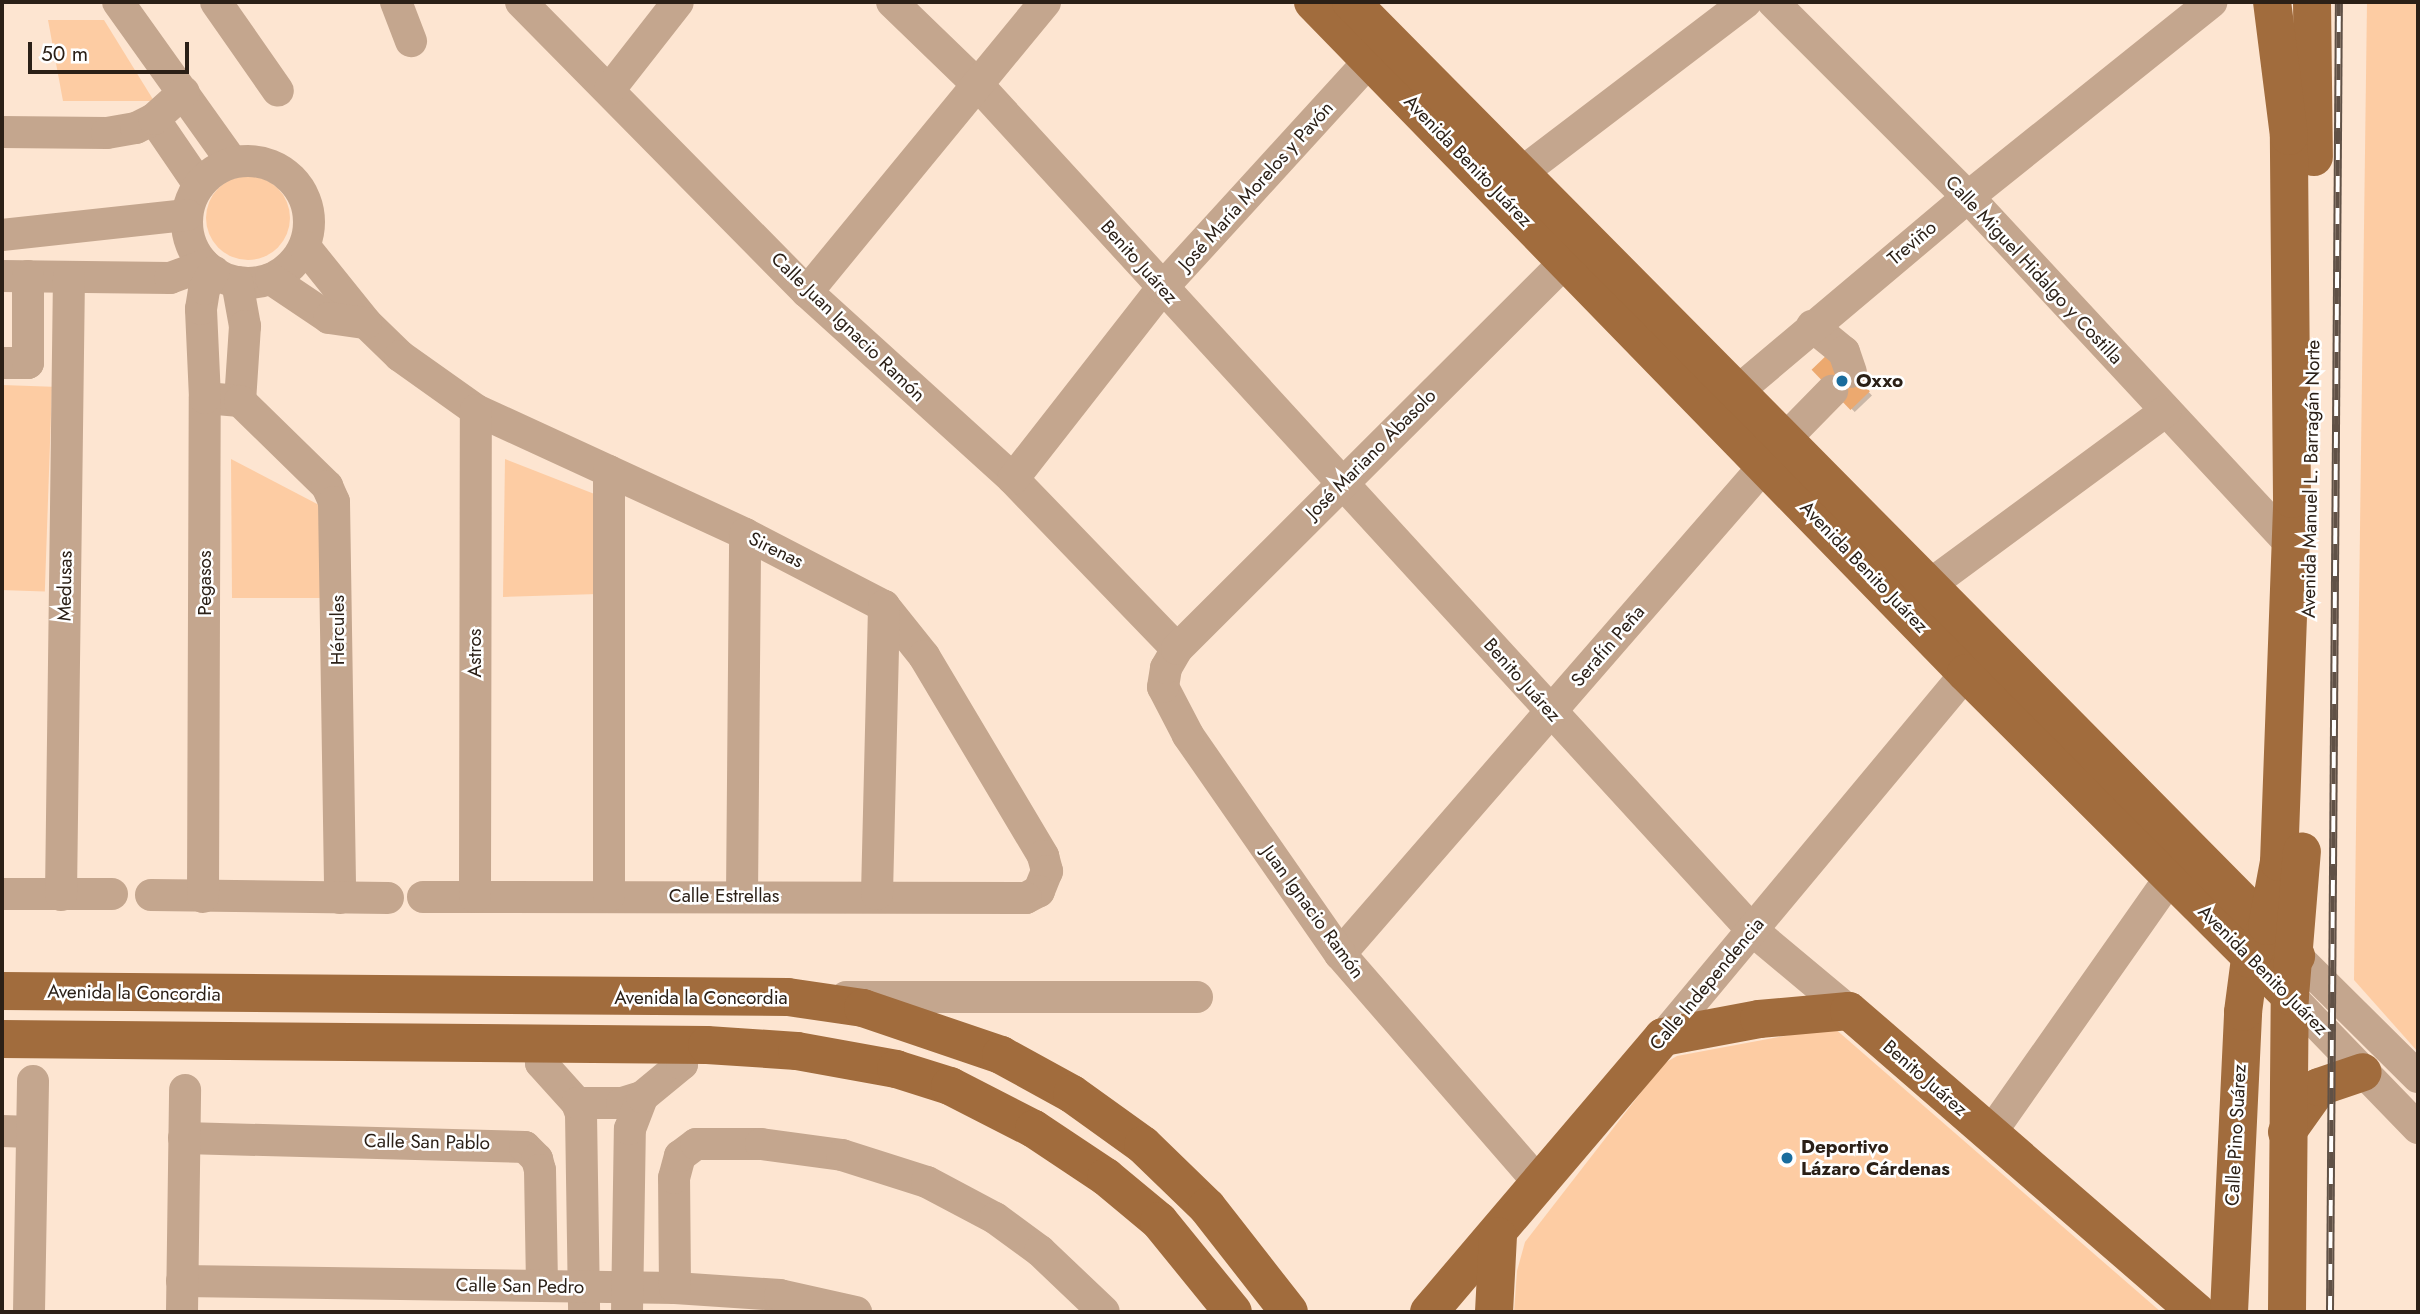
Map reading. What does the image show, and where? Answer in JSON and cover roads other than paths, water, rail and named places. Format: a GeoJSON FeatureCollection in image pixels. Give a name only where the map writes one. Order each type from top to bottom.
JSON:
{"type":"FeatureCollection","features":[{"type":"Feature","properties":{"kind":"main road","name":"Avenida Benito Juárez"},"geometry":{"type":"LineString","coordinates":[[1313,2],[1567,260],[1726,401]]}},
{"type":"Feature","properties":{"kind":"main road","name":"Avenida Benito Juárez"},"geometry":{"type":"LineString","coordinates":[[1351,2],[1520,174],[1774,452],[1966,673],[2169,878],[2259,943],[2296,956]]}},
{"type":"Feature","properties":{"kind":"main road","name":"Avenida Manuel L. Barragán Norte"},"geometry":{"type":"LineString","coordinates":[[2259,943],[2279,862],[2291,544],[2289,136],[2272,2]]}},
{"type":"Feature","properties":{"kind":"main road","name":"Avenida Manuel L. Barragán Norte"},"geometry":{"type":"LineString","coordinates":[[2290,996],[2296,956],[2311,549],[2312,2]]}},
{"type":"Feature","properties":{"kind":"main road","name":"Avenida Benito Juárez"},"geometry":{"type":"LineString","coordinates":[[1774,452],[1927,587],[2259,943],[2290,996]]}},
{"type":"Feature","properties":{"kind":"main road","name":"Calle Pino Suárez"},"geometry":{"type":"LineString","coordinates":[[2229,1312],[2240,1053],[2259,943]]}},
{"type":"Feature","properties":{"kind":"main road","name":"Avenida la Concordia"},"geometry":{"type":"LineString","coordinates":[[2,991],[788,997],[863,1008],[937,1030],[1001,1055],[1072,1094],[1143,1145],[1207,1207],[1289,1312]]}},
{"type":"Feature","properties":{"kind":"main road"},"geometry":{"type":"LineString","coordinates":[[2287,1312],[2290,996]]}},
{"type":"Feature","properties":{"kind":"main road"},"geometry":{"type":"LineString","coordinates":[[540,997],[540,1044]]}},
{"type":"Feature","properties":{"kind":"main road"},"geometry":{"type":"LineString","coordinates":[[682,997],[682,1044]]}},
{"type":"Feature","properties":{"kind":"main road","name":"Benito Juárez"},"geometry":{"type":"LineString","coordinates":[[1849,1011],[2197,1312]]}},
{"type":"Feature","properties":{"kind":"main road"},"geometry":{"type":"LineString","coordinates":[[1663,1037],[1759,1019],[1849,1011]]}},
{"type":"Feature","properties":{"kind":"main road","name":"Calle Independencia"},"geometry":{"type":"LineString","coordinates":[[1429,1312],[1498,1236],[1663,1037]]}},
{"type":"Feature","properties":{"kind":"main road"},"geometry":{"type":"LineString","coordinates":[[2,1039],[682,1044],[833,1056],[896,1069],[950,1086],[1034,1129],[1106,1177],[1159,1221],[1233,1312]]}},
{"type":"Feature","properties":{"kind":"main road"},"geometry":{"type":"LineString","coordinates":[[2287,1132],[2319,1087],[2362,1073]]}},
{"type":"Feature","properties":{"kind":"main road"},"geometry":{"type":"LineString","coordinates":[[1494,1312],[1498,1236]]}},
{"type":"Feature","properties":{"kind":"street"},"geometry":{"type":"LineString","coordinates":[[118,2],[232,162]]}},
{"type":"Feature","properties":{"kind":"street"},"geometry":{"type":"LineString","coordinates":[[216,2],[278,91]]}},
{"type":"Feature","properties":{"kind":"street"},"geometry":{"type":"LineString","coordinates":[[396,2],[411,41]]}},
{"type":"Feature","properties":{"kind":"street","name":"Calle Juan Ignacio Ramón"},"geometry":{"type":"LineString","coordinates":[[521,2],[610,89],[807,292],[1013,478],[1177,649]]}},
{"type":"Feature","properties":{"kind":"street"},"geometry":{"type":"LineString","coordinates":[[610,89],[678,2]]}},
{"type":"Feature","properties":{"kind":"street","name":"Benito Juárez"},"geometry":{"type":"LineString","coordinates":[[892,2],[976,84],[1343,481],[1550,713],[1752,930],[1849,1011]]}},
{"type":"Feature","properties":{"kind":"street"},"geometry":{"type":"LineString","coordinates":[[807,292],[1045,2]]}},
{"type":"Feature","properties":{"kind":"street"},"geometry":{"type":"LineString","coordinates":[[1520,174],[1746,2]]}},
{"type":"Feature","properties":{"kind":"street","name":"Calle Miguel Hidalgo y Costilla"},"geometry":{"type":"LineString","coordinates":[[1773,2],[1968,197],[2291,544]]}},
{"type":"Feature","properties":{"kind":"street","name":"Treviño"},"geometry":{"type":"LineString","coordinates":[[1726,401],[1968,197],[2211,2]]}},
{"type":"Feature","properties":{"kind":"street","name":"José María Morelos y Pavón"},"geometry":{"type":"LineString","coordinates":[[1013,478],[1162,288],[1370,60]]}},
{"type":"Feature","properties":{"kind":"street"},"geometry":{"type":"LineString","coordinates":[[2,132],[107,133],[154,119],[184,92]]}},
{"type":"Feature","properties":{"kind":"street"},"geometry":{"type":"LineString","coordinates":[[154,119],[199,185]]}},
{"type":"Feature","properties":{"kind":"street"},"geometry":{"type":"LineString","coordinates":[[205,398],[240,401],[245,335],[219,273],[194,251],[187,215],[199,185],[232,162],[260,161],[285,172],[303,193],[310,220],[305,247],[291,266],[271,279]]}},
{"type":"Feature","properties":{"kind":"street"},"geometry":{"type":"LineString","coordinates":[[2,234],[187,215]]}},
{"type":"Feature","properties":{"kind":"street","name":"Sirenas"},"geometry":{"type":"LineString","coordinates":[[305,247],[366,323],[400,356],[476,410],[745,534],[884,607],[924,656],[1043,856],[1047,881],[1026,898]]}},
{"type":"Feature","properties":{"kind":"street","name":"José Mariano Abasolo"},"geometry":{"type":"LineString","coordinates":[[1177,649],[1567,260]]}},
{"type":"Feature","properties":{"kind":"street"},"geometry":{"type":"LineString","coordinates":[[2,363],[28,363],[15,276],[170,278],[219,273],[271,279],[312,310],[347,322],[366,323]]}},
{"type":"Feature","properties":{"kind":"street","name":"Pegasos"},"geometry":{"type":"LineString","coordinates":[[203,897],[205,398],[201,299],[219,273]]}},
{"type":"Feature","properties":{"kind":"street","name":"Medusas"},"geometry":{"type":"LineString","coordinates":[[61,895],[69,277]]}},
{"type":"Feature","properties":{"kind":"street","name":"Serafín Peña"},"geometry":{"type":"LineString","coordinates":[[1340,954],[1774,452],[1842,381],[1844,352],[1812,326]]}},
{"type":"Feature","properties":{"kind":"street","name":"Hércules"},"geometry":{"type":"LineString","coordinates":[[240,401],[327,486],[334,502],[340,898]]}},
{"type":"Feature","properties":{"kind":"street","name":"Astros"},"geometry":{"type":"LineString","coordinates":[[475,897],[476,410]]}},
{"type":"Feature","properties":{"kind":"street"},"geometry":{"type":"LineString","coordinates":[[1927,587],[2166,411]]}},
{"type":"Feature","properties":{"kind":"street"},"geometry":{"type":"LineString","coordinates":[[609,471],[609,896]]}},
{"type":"Feature","properties":{"kind":"street"},"geometry":{"type":"LineString","coordinates":[[742,896],[745,534]]}},
{"type":"Feature","properties":{"kind":"street"},"geometry":{"type":"LineString","coordinates":[[877,894],[884,607]]}},
{"type":"Feature","properties":{"kind":"street","name":"Juan Ignacio Ramón"},"geometry":{"type":"LineString","coordinates":[[1177,649],[1166,668],[1167,702],[1340,954],[1541,1184]]}},
{"type":"Feature","properties":{"kind":"street","name":"Calle Independencia"},"geometry":{"type":"LineString","coordinates":[[1663,1037],[1966,673]]}},
{"type":"Feature","properties":{"kind":"street"},"geometry":{"type":"LineString","coordinates":[[1990,1134],[2169,878]]}},
{"type":"Feature","properties":{"kind":"street"},"geometry":{"type":"LineString","coordinates":[[2,894],[112,894]]}},
{"type":"Feature","properties":{"kind":"street","name":"Calle Estrellas"},"geometry":{"type":"LineString","coordinates":[[423,897],[877,894],[1026,898]]}},
{"type":"Feature","properties":{"kind":"street"},"geometry":{"type":"LineString","coordinates":[[151,895],[388,898]]}},
{"type":"Feature","properties":{"kind":"street","name":"Avenida Benito Juárez"},"geometry":{"type":"LineString","coordinates":[[2296,956],[2418,1077]]}},
{"type":"Feature","properties":{"kind":"street"},"geometry":{"type":"LineString","coordinates":[[788,997],[1197,996]]}},
{"type":"Feature","properties":{"kind":"street","name":"Avenida Benito Juárez"},"geometry":{"type":"LineString","coordinates":[[2290,996],[2418,1128]]}},
{"type":"Feature","properties":{"kind":"street"},"geometry":{"type":"LineString","coordinates":[[540,1044],[541,1063],[577,1103],[583,1128],[584,1300]]}},
{"type":"Feature","properties":{"kind":"street"},"geometry":{"type":"LineString","coordinates":[[577,1103],[607,1105],[642,1097],[682,1064],[682,1044]]}},
{"type":"Feature","properties":{"kind":"street"},"geometry":{"type":"LineString","coordinates":[[20,1296],[17,1131],[33,1081]]}},
{"type":"Feature","properties":{"kind":"street"},"geometry":{"type":"LineString","coordinates":[[182,1312],[185,1090]]}},
{"type":"Feature","properties":{"kind":"street"},"geometry":{"type":"LineString","coordinates":[[627,1300],[630,1129],[642,1097]]}},
{"type":"Feature","properties":{"kind":"street","name":"Calle San Pablo"},"geometry":{"type":"LineString","coordinates":[[184,1138],[525,1147],[537,1159],[540,1170],[542,1285]]}},
{"type":"Feature","properties":{"kind":"street"},"geometry":{"type":"LineString","coordinates":[[675,1288],[674,1178],[680,1156],[696,1144],[761,1144],[842,1155],[927,1182],[1018,1234],[1104,1312]]}},
{"type":"Feature","properties":{"kind":"street"},"geometry":{"type":"LineString","coordinates":[[584,1180],[628,1179]]}},
{"type":"Feature","properties":{"kind":"street"},"geometry":{"type":"LineString","coordinates":[[585,1235],[628,1235]]}},
{"type":"Feature","properties":{"kind":"street","name":"Calle San Pedro"},"geometry":{"type":"LineString","coordinates":[[182,1281],[542,1285],[584,1300],[627,1300],[675,1288],[780,1294],[856,1312]]}},
{"type":"Feature","properties":{"kind":"railway"},"geometry":{"type":"LineString","coordinates":[[2330,1312],[2339,2]]}},
{"type":"Feature","properties":{"kind":"place","name":"Oxxo"},"geometry":{"type":"Point","coordinates":[1842,381]}},
{"type":"Feature","properties":{"kind":"place","name":"Deportivo Lázaro Cárdenas"},"geometry":{"type":"Point","coordinates":[1787,1158]}}]}
